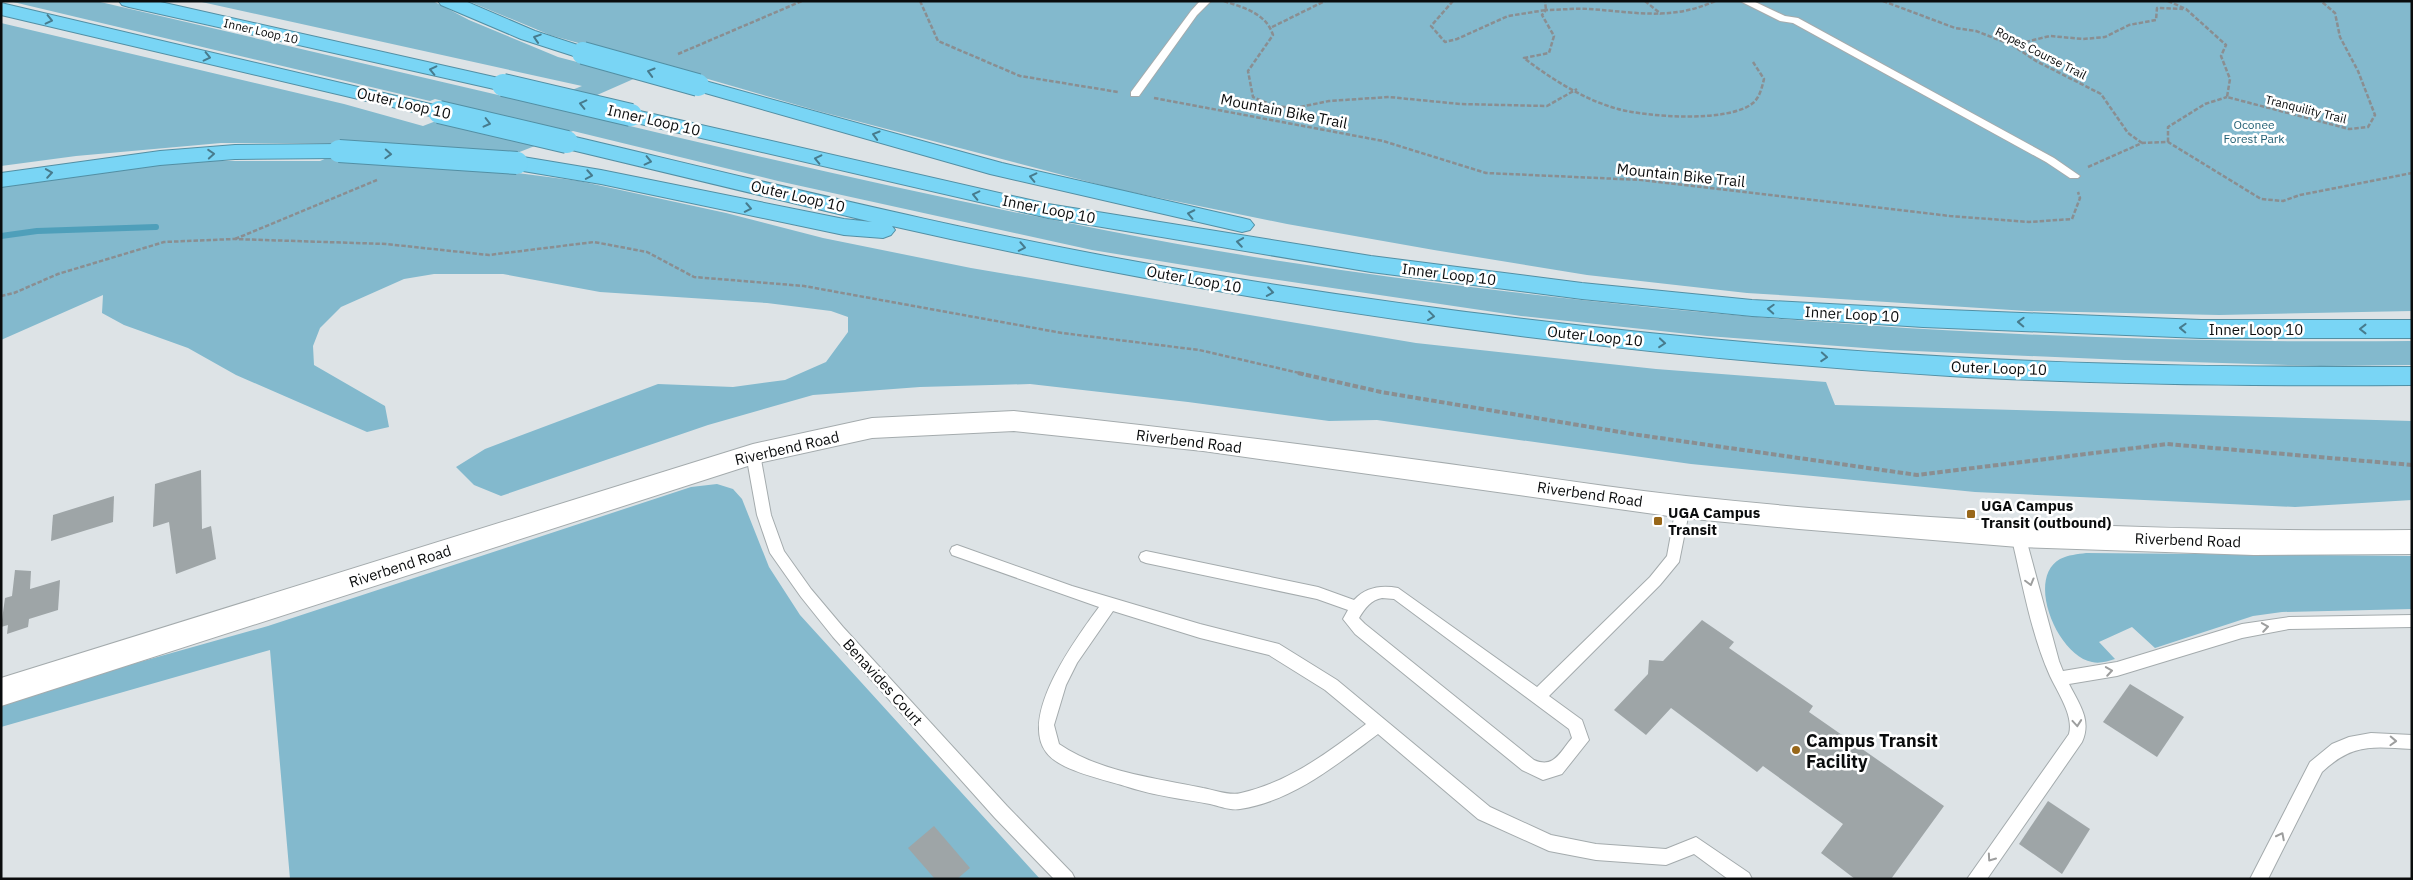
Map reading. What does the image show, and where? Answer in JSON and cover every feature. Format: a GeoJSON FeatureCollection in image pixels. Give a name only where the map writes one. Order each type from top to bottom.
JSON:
{"type":"FeatureCollection","features":[{"type":"Feature","properties":{"kind":"highway","name":"Inner Loop 10"},"geometry":{"type":"LineString","coordinates":[[129,1],[1048,211],[1371,264],[1582,291],[1752,308],[1924,318],[2201,329],[2412,329]]}},
{"type":"Feature","properties":{"kind":"highway"},"geometry":{"type":"LineString","coordinates":[[448,1],[528,35],[583,53],[998,169],[1271,232],[1582,291]]}},
{"type":"Feature","properties":{"kind":"highway","name":"Outer Loop 10"},"geometry":{"type":"LineString","coordinates":[[1,9],[957,234],[1198,281],[1423,316],[1601,338],[1923,365],[2108,373],[2344,377],[2412,376]]}},
{"type":"Feature","properties":{"kind":"highway"},"geometry":{"type":"LineString","coordinates":[[1,180],[160,158],[235,152],[339,151],[517,163],[601,177],[844,228],[957,234]]}},
{"type":"Feature","properties":{"kind":"street","name":"Riverbend Road"},"geometry":{"type":"LineString","coordinates":[[1,692],[753,454],[872,428],[1014,421],[1203,441],[1683,507],[1799,518],[2018,534],[2254,543],[2412,542]]}},
{"type":"Feature","properties":{"kind":"lane"},"geometry":{"type":"LineString","coordinates":[[1135,94],[1194,13],[1206,1]]}},
{"type":"Feature","properties":{"kind":"lane"},"geometry":{"type":"LineString","coordinates":[[1745,1],[1783,19],[1795,20],[2026,146],[2074,176]]}},
{"type":"Feature","properties":{"kind":"lane"},"geometry":{"type":"LineString","coordinates":[[1760,8],[1770,1]]}},
{"type":"Feature","properties":{"kind":"lane","name":"Benavides Court"},"geometry":{"type":"LineString","coordinates":[[753,454],[764,515],[777,553],[806,594],[851,647],[1001,812],[1066,879]]}},
{"type":"Feature","properties":{"kind":"lane"},"geometry":{"type":"LineString","coordinates":[[1538,697],[1655,581],[1674,558],[1683,507]]}},
{"type":"Feature","properties":{"kind":"lane"},"geometry":{"type":"LineString","coordinates":[[1976,879],[2076,737],[2079,727],[2076,715],[2051,661],[2018,534]]}},
{"type":"Feature","properties":{"kind":"lane"},"geometry":{"type":"LineString","coordinates":[[957,551],[1070,592],[1200,631],[1273,649],[1331,685],[1484,814],[1512,828],[1549,843],[1596,852],[1666,857],[1696,845],[1743,879]]}},
{"type":"Feature","properties":{"kind":"lane"},"geometry":{"type":"LineString","coordinates":[[1146,557],[1318,593],[1356,607]]}},
{"type":"Feature","properties":{"kind":"lane"},"geometry":{"type":"LineString","coordinates":[[1384,590],[1398,594],[1538,697],[1576,725],[1581,740],[1556,769],[1543,772],[1528,765],[1360,629],[1351,619],[1356,607],[1384,590]]}},
{"type":"Feature","properties":{"kind":"lane"},"geometry":{"type":"LineString","coordinates":[[1110,604],[1071,658],[1049,711],[1046,725],[1052,748],[1071,762],[1139,782],[1238,802],[1282,789],[1322,766],[1379,724]]}},
{"type":"Feature","properties":{"kind":"lane"},"geometry":{"type":"LineString","coordinates":[[2060,678],[2117,669],[2185,650],[2242,631],[2290,623],[2412,621]]}},
{"type":"Feature","properties":{"kind":"lane"},"geometry":{"type":"LineString","coordinates":[[2258,879],[2316,767],[2330,753],[2353,742],[2412,742]]}},
{"type":"Feature","properties":{"kind":"path","name":"Mountain Bike Trail"},"geometry":{"type":"LineString","coordinates":[[920,1],[938,41],[1020,76],[1135,94],[1383,141],[1486,173],[1642,180],[1950,216],[2029,222],[2072,219],[2080,198],[2074,176]]}},
{"type":"Feature","properties":{"kind":"path"},"geometry":{"type":"LineString","coordinates":[[1224,1],[1257,14],[1272,27],[1272,35],[1248,72],[1254,97],[1274,106],[1295,108],[1329,101],[1389,97],[1460,104],[1546,106],[1577,89]]}},
{"type":"Feature","properties":{"kind":"path"},"geometry":{"type":"LineString","coordinates":[[1272,27],[1325,1]]}},
{"type":"Feature","properties":{"kind":"path"},"geometry":{"type":"LineString","coordinates":[[1453,1],[1431,26],[1445,42],[1457,39],[1508,16],[1546,10],[1587,9],[1679,15],[1696,11],[1715,1]]}},
{"type":"Feature","properties":{"kind":"path"},"geometry":{"type":"LineString","coordinates":[[1545,1],[1546,10],[1542,15],[1554,36],[1549,53],[1524,58],[1532,65],[1616,109],[1646,115],[1686,116],[1740,110],[1753,103],[1761,92],[1764,79],[1753,62]]}},
{"type":"Feature","properties":{"kind":"path"},"geometry":{"type":"LineString","coordinates":[[1645,1],[1661,15]]}},
{"type":"Feature","properties":{"kind":"path","name":"Ropes Course Trail"},"geometry":{"type":"LineString","coordinates":[[1883,1],[1955,28],[1976,31],[2012,46],[2036,61],[2101,94],[2128,133],[2142,144]]}},
{"type":"Feature","properties":{"kind":"path"},"geometry":{"type":"LineString","coordinates":[[2168,1],[2186,9],[2226,45],[2221,56],[2230,79],[2227,97],[2205,104],[2168,127],[2168,142]]}},
{"type":"Feature","properties":{"kind":"path","name":"Tranquility Trail"},"geometry":{"type":"LineString","coordinates":[[2227,97],[2349,129],[2368,126],[2375,114],[2358,71],[2340,37],[2335,13],[2321,1]]}},
{"type":"Feature","properties":{"kind":"path"},"geometry":{"type":"LineString","coordinates":[[2012,46],[2050,36],[2082,40],[2105,38],[2129,25],[2156,20],[2157,8],[2186,9]]}},
{"type":"Feature","properties":{"kind":"path"},"geometry":{"type":"LineString","coordinates":[[2074,176],[2094,163],[2142,144],[2168,142],[2234,184],[2262,199],[2282,201],[2300,195],[2412,173]]}},
{"type":"Feature","properties":{"kind":"path"},"geometry":{"type":"LineString","coordinates":[[1,296],[14,293],[58,274],[124,253],[172,242],[234,239],[386,244],[489,255],[594,242],[647,252],[694,276],[804,286],[1062,334],[1199,350],[1381,392],[1632,434],[1917,475],[2167,444],[2412,465]]}},
{"type":"Feature","properties":{"kind":"green space","name":"Oconee Forest Park"},"geometry":{"type":"Polygon","coordinates":[[[9,1],[96,1],[537,104],[582,86],[197,1],[433,1],[469,20],[558,57],[615,72],[639,60],[550,35],[468,1],[2412,1],[2412,311],[2219,315],[2027,311],[1747,293],[1587,275],[1287,224],[1116,189],[818,111],[663,66],[563,110],[832,173],[1036,217],[1206,249],[1359,272],[1624,305],[1849,324],[1961,331],[2186,340],[2412,341],[2412,365],[2321,366],[1891,350],[1707,336],[1521,316],[1251,276],[1092,250],[778,181],[573,131],[479,168],[579,181],[726,213],[823,238],[971,268],[1416,343],[1656,369],[1826,382],[1835,405],[2412,421],[2412,500],[2295,507],[1975,492],[1691,464],[1377,420],[1329,421],[1188,402],[1030,384],[920,387],[813,395],[708,425],[501,496],[474,485],[456,467],[485,449],[658,384],[733,387],[785,380],[826,362],[848,332],[848,317],[831,311],[767,303],[600,292],[503,274],[434,274],[404,279],[341,307],[320,328],[313,346],[314,365],[385,406],[389,427],[367,432],[236,375],[188,348],[124,325],[102,313],[103,295],[1,340],[1,183],[155,164],[212,161],[320,161],[362,143],[221,143],[76,156],[1,166],[1,23],[344,104],[423,126],[470,108],[435,99],[430,101],[9,1]]]}},
{"type":"Feature","properties":{"kind":"green space"},"geometry":{"type":"Polygon","coordinates":[[[717,484],[733,489],[742,499],[769,567],[800,615],[1040,879],[290,879],[270,650],[1,727],[1,701],[268,626],[691,487],[717,484]]]}},
{"type":"Feature","properties":{"kind":"green space"},"geometry":{"type":"Polygon","coordinates":[[[2086,553],[2412,556],[2412,609],[2282,612],[2253,616],[2155,648],[2132,627],[2099,642],[2115,659],[2095,663],[2079,657],[2068,646],[2050,616],[2046,599],[2045,583],[2050,569],[2060,559],[2086,553]]]}},
{"type":"Feature","properties":{"kind":"building"},"geometry":{"type":"Polygon","coordinates":[[[201,470],[202,529],[211,526],[216,559],[176,574],[169,522],[153,527],[155,484],[201,470]]]}},
{"type":"Feature","properties":{"kind":"building"},"geometry":{"type":"Polygon","coordinates":[[[114,496],[113,522],[51,541],[53,515],[114,496]]]}},
{"type":"Feature","properties":{"kind":"building"},"geometry":{"type":"Polygon","coordinates":[[[15,570],[31,571],[30,589],[60,580],[58,610],[29,619],[28,627],[7,634],[8,625],[1,627],[5,598],[12,596],[15,570]]]}},
{"type":"Feature","properties":{"kind":"building","name":"Campus Transit Facility"},"geometry":{"type":"Polygon","coordinates":[[[1702,620],[1734,642],[1729,648],[1813,706],[1809,712],[1944,806],[1891,879],[1855,879],[1821,853],[1843,824],[1763,766],[1757,772],[1671,708],[1646,735],[1614,710],[1648,674],[1649,660],[1663,661],[1702,620]]]}},
{"type":"Feature","properties":{"kind":"building"},"geometry":{"type":"Polygon","coordinates":[[[2130,684],[2184,717],[2157,757],[2103,722],[2130,684]]]}},
{"type":"Feature","properties":{"kind":"building"},"geometry":{"type":"Polygon","coordinates":[[[2048,801],[2090,829],[2062,874],[2019,844],[2048,801]]]}},
{"type":"Feature","properties":{"kind":"building"},"geometry":{"type":"Polygon","coordinates":[[[934,826],[970,868],[957,879],[935,879],[908,848],[934,826]]]}},
{"type":"Feature","properties":{"kind":"waterway"},"geometry":{"type":"LineString","coordinates":[[1,236],[37,231],[156,227]]}},
{"type":"Feature","properties":{"kind":"place","name":"UGA Campus Transit (outbound)"},"geometry":{"type":"Point","coordinates":[1971,514]}},
{"type":"Feature","properties":{"kind":"place","name":"UGA Campus Transit"},"geometry":{"type":"Point","coordinates":[1658,521]}},
{"type":"Feature","properties":{"kind":"place","name":"Campus Transit Facility"},"geometry":{"type":"Point","coordinates":[1796,750]}}]}
